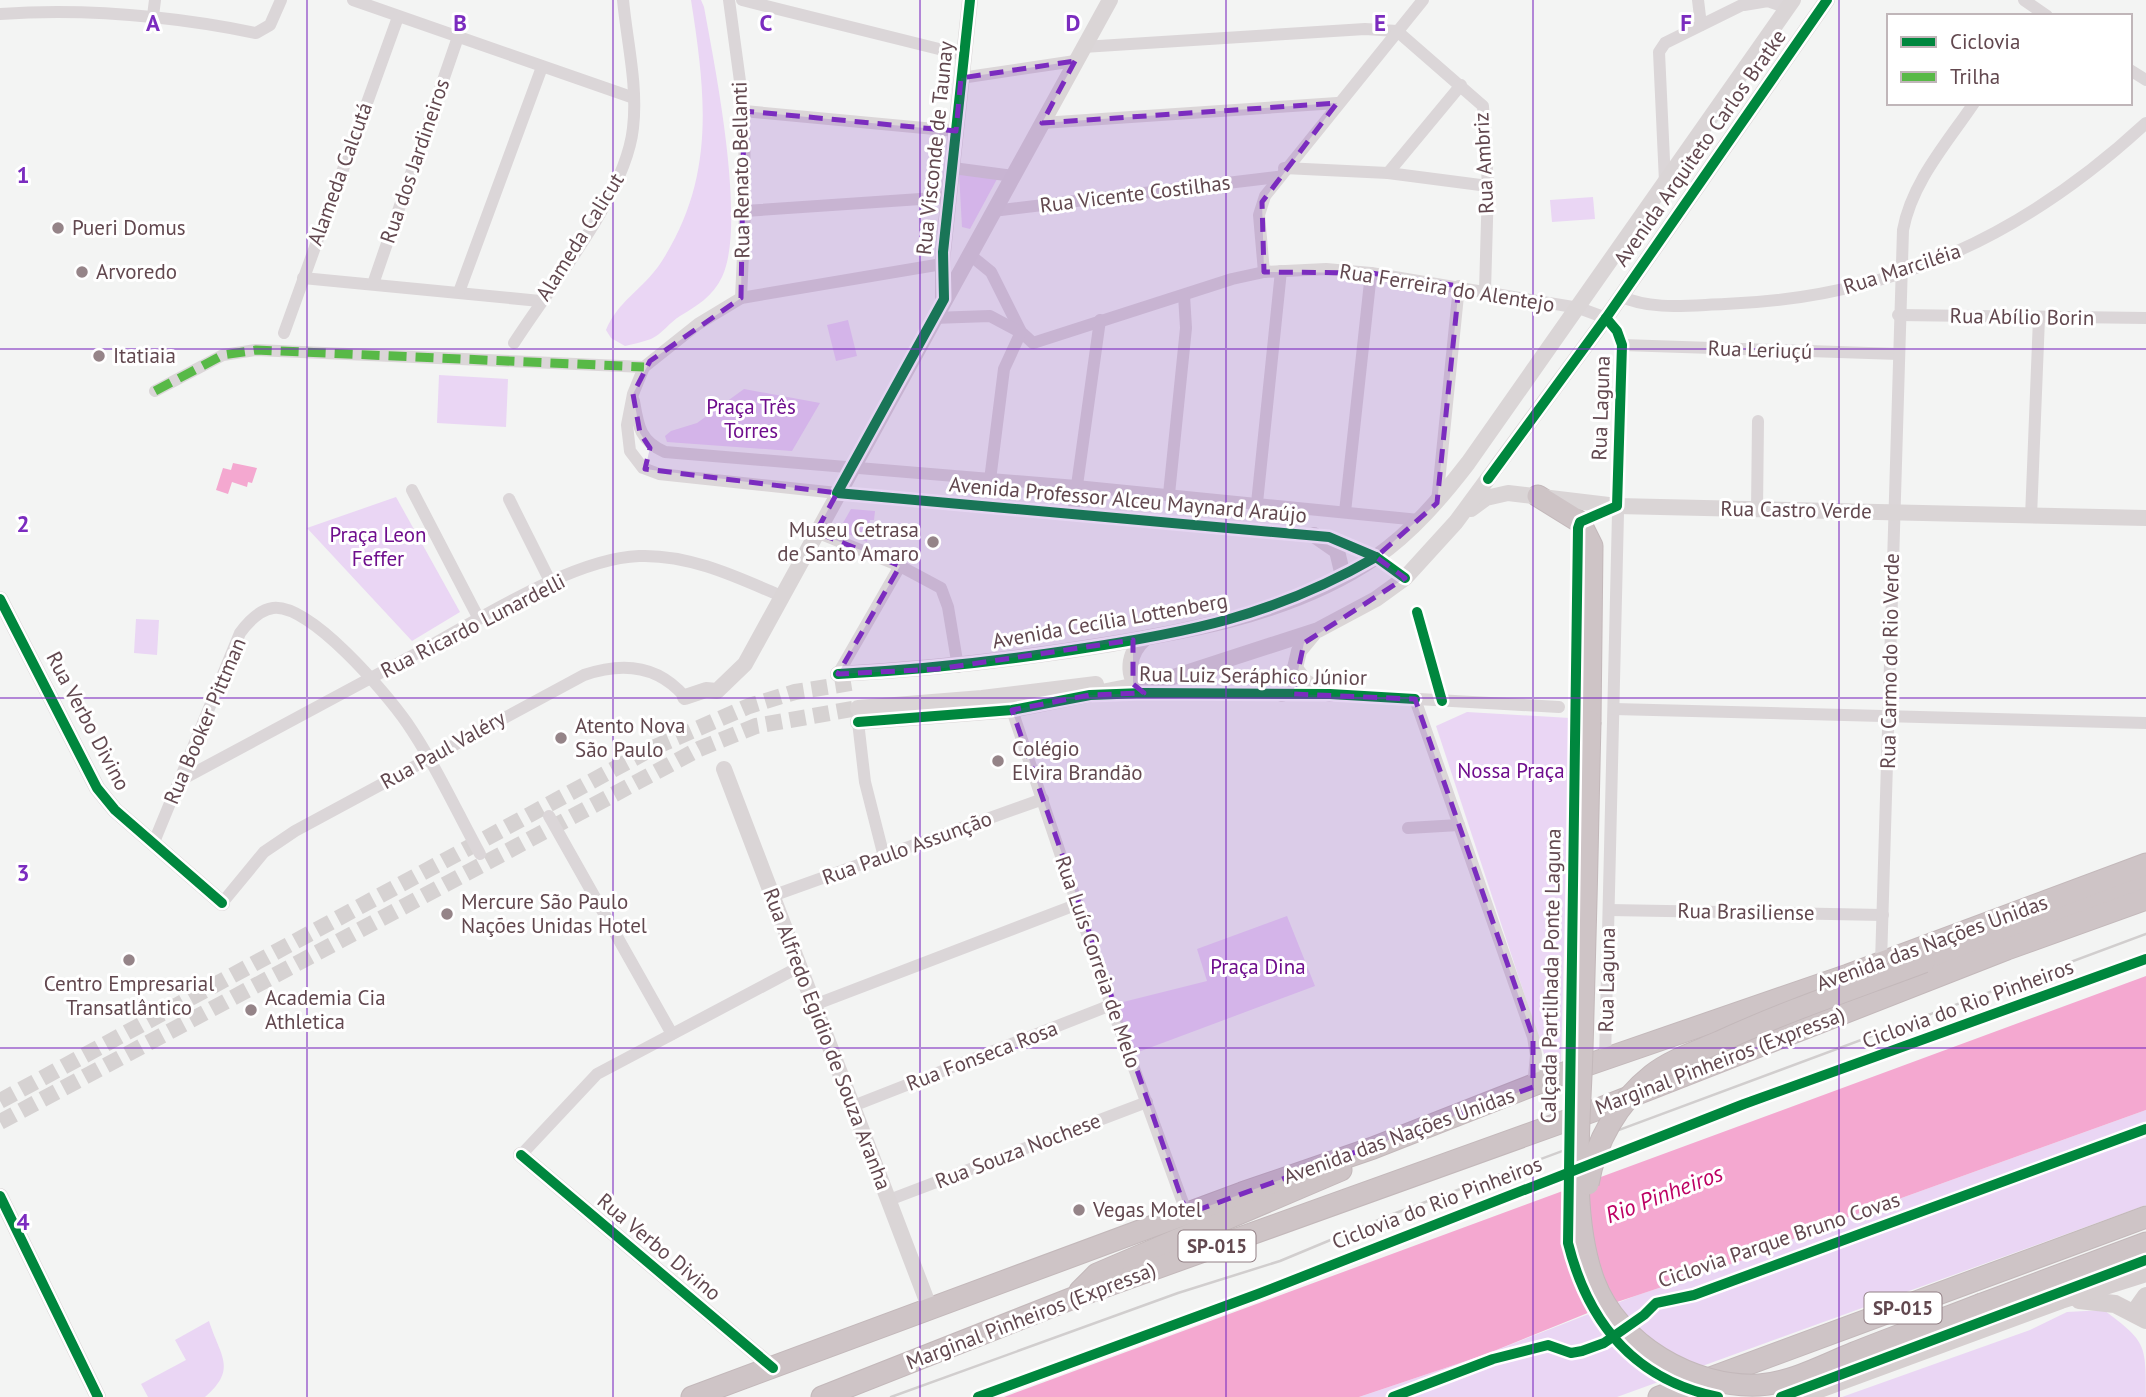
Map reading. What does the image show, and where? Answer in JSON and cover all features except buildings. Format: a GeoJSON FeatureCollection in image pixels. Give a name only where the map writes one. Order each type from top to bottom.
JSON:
{"type":"FeatureCollection","features":[{"type":"Feature","properties":{"kind":"highway"},"geometry":{"type":"LineString","coordinates":[[1538,496],[1580,522],[1592,547],[1592,666],[1580,1125],[1582,1216],[1587,1257],[1595,1284],[1611,1311],[1638,1341],[1667,1363],[1695,1376],[1727,1384],[1759,1385],[1798,1376],[2146,1243]]}},
{"type":"Feature","properties":{"kind":"highway","name":"Avenida das Nações Unidas"},"geometry":{"type":"LineString","coordinates":[[692,1397],[1373,1148],[1605,1059],[1881,963],[2146,864]]}},
{"type":"Feature","properties":{"kind":"highway"},"geometry":{"type":"LineString","coordinates":[[1582,1216],[1590,1167],[1601,1139],[1624,1103],[1650,1076],[1665,1065],[1771,1018],[2146,883]]}},
{"type":"Feature","properties":{"kind":"highway","name":"Marginal Pinheiros (Expressa)"},"geometry":{"type":"LineString","coordinates":[[822,1397],[1073,1298],[1596,1110],[2007,948],[2146,900]]}},
{"type":"Feature","properties":{"kind":"highway"},"geometry":{"type":"LineString","coordinates":[[1073,1298],[1097,1273],[1333,1175],[1373,1148]]}},
{"type":"Feature","properties":{"kind":"highway","name":"SP-015"},"geometry":{"type":"LineString","coordinates":[[1659,1397],[2146,1217]]}},
{"type":"Feature","properties":{"kind":"main road"},"geometry":{"type":"LineString","coordinates":[[1798,1397],[2061,1300],[2146,1273]]}},
{"type":"Feature","properties":{"kind":"main road"},"geometry":{"type":"LineString","coordinates":[[2061,1300],[2107,1301],[2140,1316],[2146,1296]]}},
{"type":"Feature","properties":{"kind":"street"},"geometry":{"type":"LineString","coordinates":[[153,16],[155,0]]}},
{"type":"Feature","properties":{"kind":"street"},"geometry":{"type":"LineString","coordinates":[[0,13],[38,6],[153,16],[256,33],[270,25],[281,0]]}},
{"type":"Feature","properties":{"kind":"street"},"geometry":{"type":"LineString","coordinates":[[354,0],[634,98]]}},
{"type":"Feature","properties":{"kind":"street","name":"Alameda Calicut"},"geometry":{"type":"LineString","coordinates":[[514,343],[617,185],[633,129],[634,98],[623,0]]}},
{"type":"Feature","properties":{"kind":"street","name":"Rua Renato Bellanti"},"geometry":{"type":"LineString","coordinates":[[729,0],[744,111],[745,211],[741,298]]}},
{"type":"Feature","properties":{"kind":"street"},"geometry":{"type":"LineString","coordinates":[[742,0],[963,55]]}},
{"type":"Feature","properties":{"kind":"street","name":"Rua Visconde de Taunay"},"geometry":{"type":"LineString","coordinates":[[944,299],[942,264],[970,0]]}},
{"type":"Feature","properties":{"kind":"street"},"geometry":{"type":"LineString","coordinates":[[685,697],[706,690],[717,691],[745,664],[851,466],[1110,0]]}},
{"type":"Feature","properties":{"kind":"street"},"geometry":{"type":"LineString","coordinates":[[1264,272],[1260,207],[1281,173],[1423,0]]}},
{"type":"Feature","properties":{"kind":"street"},"geometry":{"type":"LineString","coordinates":[[1698,0],[1701,25]]}},
{"type":"Feature","properties":{"kind":"street","name":"Avenida Arquiteto Carlos Bratke"},"geometry":{"type":"LineString","coordinates":[[1605,318],[1827,0]]}},
{"type":"Feature","properties":{"kind":"street"},"geometry":{"type":"LineString","coordinates":[[2024,0],[2042,10]]}},
{"type":"Feature","properties":{"kind":"street"},"geometry":{"type":"LineString","coordinates":[[1665,182],[1657,58],[1665,43],[1748,3],[1763,1],[1790,4]]}},
{"type":"Feature","properties":{"kind":"street","name":"Avenida Arquiteto Carlos Bratke"},"geometry":{"type":"LineString","coordinates":[[1579,308],[1790,4]]}},
{"type":"Feature","properties":{"kind":"street","name":"Alameda Calcutá"},"geometry":{"type":"LineString","coordinates":[[284,333],[398,16]]}},
{"type":"Feature","properties":{"kind":"street"},"geometry":{"type":"LineString","coordinates":[[961,78],[1079,54],[1365,29],[1397,31]]}},
{"type":"Feature","properties":{"kind":"street","name":"Rua Ambriz"},"geometry":{"type":"LineString","coordinates":[[1397,31],[1461,85],[1484,109],[1488,186],[1485,291]]}},
{"type":"Feature","properties":{"kind":"street","name":"Rua dos Jardineiros"},"geometry":{"type":"LineString","coordinates":[[373,284],[458,37]]}},
{"type":"Feature","properties":{"kind":"street"},"geometry":{"type":"LineString","coordinates":[[459,292],[542,67]]}},
{"type":"Feature","properties":{"kind":"street"},"geometry":{"type":"LineString","coordinates":[[1388,173],[1461,85]]}},
{"type":"Feature","properties":{"kind":"street"},"geometry":{"type":"LineString","coordinates":[[1042,123],[1337,103]]}},
{"type":"Feature","properties":{"kind":"street","name":"Rua Carmo do Rio Verde"},"geometry":{"type":"LineString","coordinates":[[1881,963],[1899,275],[1903,230],[1910,200],[1973,105]]}},
{"type":"Feature","properties":{"kind":"street"},"geometry":{"type":"LineString","coordinates":[[744,111],[956,131]]}},
{"type":"Feature","properties":{"kind":"street","name":"Rua Marciléia"},"geometry":{"type":"LineString","coordinates":[[1620,296],[1647,305],[1763,302],[1834,291],[1899,275],[1971,247],[2031,213],[2085,176],[2146,123]]}},
{"type":"Feature","properties":{"kind":"street"},"geometry":{"type":"LineString","coordinates":[[953,169],[1013,176]]}},
{"type":"Feature","properties":{"kind":"street","name":"Rua Vicente Costilhas"},"geometry":{"type":"LineString","coordinates":[[993,211],[1281,173],[1388,173],[1488,186]]}},
{"type":"Feature","properties":{"kind":"street"},"geometry":{"type":"LineString","coordinates":[[745,211],[950,197]]}},
{"type":"Feature","properties":{"kind":"street","name":"Rua Visconde de Taunay"},"geometry":{"type":"LineString","coordinates":[[946,230],[969,254]]}},
{"type":"Feature","properties":{"kind":"street"},"geometry":{"type":"LineString","coordinates":[[969,254],[991,272],[1021,332],[1004,369],[990,480]]}},
{"type":"Feature","properties":{"kind":"street"},"geometry":{"type":"LineString","coordinates":[[645,468],[630,451],[633,394],[644,367],[698,324],[741,298],[942,264]]}},
{"type":"Feature","properties":{"kind":"street"},"geometry":{"type":"LineString","coordinates":[[1257,503],[1281,271]]}},
{"type":"Feature","properties":{"kind":"street","name":"Rua Ferreira do Alentejo"},"geometry":{"type":"LineString","coordinates":[[1021,332],[1033,343],[1184,295],[1264,272],[1281,271],[1371,273],[1579,308],[1605,318]]}},
{"type":"Feature","properties":{"kind":"street"},"geometry":{"type":"LineString","coordinates":[[1345,512],[1371,273]]}},
{"type":"Feature","properties":{"kind":"street"},"geometry":{"type":"LineString","coordinates":[[303,278],[540,301]]}},
{"type":"Feature","properties":{"kind":"street"},"geometry":{"type":"LineString","coordinates":[[1437,503],[1459,286]]}},
{"type":"Feature","properties":{"kind":"street"},"geometry":{"type":"LineString","coordinates":[[1169,495],[1186,328],[1184,295]]}},
{"type":"Feature","properties":{"kind":"street"},"geometry":{"type":"LineString","coordinates":[[990,316],[1007,301]]}},
{"type":"Feature","properties":{"kind":"street","name":"Avenida Cecília Lottenberg"},"geometry":{"type":"LineString","coordinates":[[838,674],[958,667],[1205,628],[1284,602],[1343,576],[1376,557],[1437,503],[1579,308]]}},
{"type":"Feature","properties":{"kind":"street","name":"Rua Abílio Borin"},"geometry":{"type":"LineString","coordinates":[[1899,314],[2146,318]]}},
{"type":"Feature","properties":{"kind":"street"},"geometry":{"type":"LineString","coordinates":[[933,318],[990,316],[1021,332]]}},
{"type":"Feature","properties":{"kind":"street"},"geometry":{"type":"LineString","coordinates":[[2031,517],[2039,317]]}},
{"type":"Feature","properties":{"kind":"street"},"geometry":{"type":"LineString","coordinates":[[858,715],[1012,710],[1137,686],[1167,679],[1318,629],[1376,599],[1405,578],[1456,522],[1605,318]]}},
{"type":"Feature","properties":{"kind":"street","name":"Rua Laguna"},"geometry":{"type":"LineString","coordinates":[[1605,318],[1617,331],[1622,345],[1605,1059]]}},
{"type":"Feature","properties":{"kind":"street"},"geometry":{"type":"LineString","coordinates":[[1073,514],[1100,320]]}},
{"type":"Feature","properties":{"kind":"street","name":"Rua Leriuçú"},"geometry":{"type":"LineString","coordinates":[[1622,345],[1899,354]]}},
{"type":"Feature","properties":{"kind":"street"},"geometry":{"type":"LineString","coordinates":[[155,391],[223,355],[256,350],[644,367]]}},
{"type":"Feature","properties":{"kind":"street"},"geometry":{"type":"LineString","coordinates":[[1757,510],[1758,421]]}},
{"type":"Feature","properties":{"kind":"street"},"geometry":{"type":"LineString","coordinates":[[633,429],[652,446],[645,459],[645,468]]}},
{"type":"Feature","properties":{"kind":"street","name":"Avenida Professor Alceu Maynard Araújo"},"geometry":{"type":"LineString","coordinates":[[652,446],[665,452],[1076,486],[1419,520]]}},
{"type":"Feature","properties":{"kind":"street","name":"Avenida Professor Alceu Maynard Araújo"},"geometry":{"type":"LineString","coordinates":[[645,468],[659,474],[837,493],[1314,535],[1338,539],[1376,557],[1405,578]]}},
{"type":"Feature","properties":{"kind":"street"},"geometry":{"type":"LineString","coordinates":[[412,490],[479,619]]}},
{"type":"Feature","properties":{"kind":"street","name":"Rua Castro Verde"},"geometry":{"type":"LineString","coordinates":[[1456,522],[1493,496],[1508,493],[1617,506],[2146,518]]}},
{"type":"Feature","properties":{"kind":"street"},"geometry":{"type":"LineString","coordinates":[[509,499],[551,583]]}},
{"type":"Feature","properties":{"kind":"street"},"geometry":{"type":"LineString","coordinates":[[816,532],[900,566],[941,588],[948,607],[958,667]]}},
{"type":"Feature","properties":{"kind":"street"},"geometry":{"type":"LineString","coordinates":[[1314,535],[1337,551],[1343,576]]}},
{"type":"Feature","properties":{"kind":"street","name":"Rua Ricardo Lunardelli"},"geometry":{"type":"LineString","coordinates":[[181,780],[479,619],[551,583],[612,560],[642,556],[712,568],[781,596]]}},
{"type":"Feature","properties":{"kind":"street"},"geometry":{"type":"LineString","coordinates":[[838,674],[900,566]]}},
{"type":"Feature","properties":{"kind":"street","name":"Rua Verbo Divino"},"geometry":{"type":"LineString","coordinates":[[2,608],[97,788],[115,810],[222,903]]}},
{"type":"Feature","properties":{"kind":"street","name":"Rua Booker Pittman"},"geometry":{"type":"LineString","coordinates":[[154,842],[233,647],[247,624],[264,611],[276,608],[300,615],[370,678],[407,723],[480,854]]}},
{"type":"Feature","properties":{"kind":"street"},"geometry":{"type":"LineString","coordinates":[[1417,612],[1442,701]]}},
{"type":"Feature","properties":{"kind":"street"},"geometry":{"type":"LineString","coordinates":[[1282,694],[1292,687],[1295,668],[1304,643],[1318,629]]}},
{"type":"Feature","properties":{"kind":"street"},"geometry":{"type":"LineString","coordinates":[[1137,686],[1132,653],[1145,638]]}},
{"type":"Feature","properties":{"kind":"street"},"geometry":{"type":"LineString","coordinates":[[857,682],[991,671],[1048,663],[1091,647]]}},
{"type":"Feature","properties":{"kind":"street","name":"Rua Paul Valéry"},"geometry":{"type":"LineString","coordinates":[[222,903],[264,852],[295,831],[594,671],[623,668],[649,670],[670,681],[685,697]]}},
{"type":"Feature","properties":{"kind":"street"},"geometry":{"type":"LineString","coordinates":[[1295,668],[1305,682],[1330,694]]}},
{"type":"Feature","properties":{"kind":"street"},"geometry":{"type":"LineString","coordinates":[[858,715],[982,698],[1137,686]]}},
{"type":"Feature","properties":{"kind":"street","name":"Rua Luiz Seráphico Júnior"},"geometry":{"type":"LineString","coordinates":[[1137,686],[1559,707]]}},
{"type":"Feature","properties":{"kind":"street"},"geometry":{"type":"LineString","coordinates":[[1415,699],[1533,1037],[1533,1087]]}},
{"type":"Feature","properties":{"kind":"street"},"geometry":{"type":"LineString","coordinates":[[1614,709],[1889,714],[2146,723]]}},
{"type":"Feature","properties":{"kind":"street","name":"Rua Luís Correia de Melo"},"geometry":{"type":"LineString","coordinates":[[1012,710],[1111,1005],[1187,1214]]}},
{"type":"Feature","properties":{"kind":"street"},"geometry":{"type":"LineString","coordinates":[[858,715],[865,782],[884,857]]}},
{"type":"Feature","properties":{"kind":"street","name":"Rua Alfredo Egidio de Souza Aranha"},"geometry":{"type":"LineString","coordinates":[[724,769],[930,1309]]}},
{"type":"Feature","properties":{"kind":"street","name":"Rua Paulo Assunção"},"geometry":{"type":"LineString","coordinates":[[772,896],[1043,799]]}},
{"type":"Feature","properties":{"kind":"street"},"geometry":{"type":"LineString","coordinates":[[549,816],[672,1034]]}},
{"type":"Feature","properties":{"kind":"street"},"geometry":{"type":"LineString","coordinates":[[1408,828],[1459,825]]}},
{"type":"Feature","properties":{"kind":"street"},"geometry":{"type":"LineString","coordinates":[[814,1005],[1079,904]]}},
{"type":"Feature","properties":{"kind":"street","name":"Rua Brasiliense"},"geometry":{"type":"LineString","coordinates":[[1609,910],[1882,915]]}},
{"type":"Feature","properties":{"kind":"street"},"geometry":{"type":"LineString","coordinates":[[521,1155],[597,1074],[799,967]]}},
{"type":"Feature","properties":{"kind":"street","name":"Rua Fonseca Rosa"},"geometry":{"type":"LineString","coordinates":[[853,1106],[1111,1005]]}},
{"type":"Feature","properties":{"kind":"street","name":"Rua Souza Nochese"},"geometry":{"type":"LineString","coordinates":[[889,1200],[1147,1102]]}},
{"type":"Feature","properties":{"kind":"street","name":"Rua Verbo Divino"},"geometry":{"type":"LineString","coordinates":[[521,1155],[773,1368]]}},
{"type":"Feature","properties":{"kind":"street"},"geometry":{"type":"LineString","coordinates":[[0,1196],[98,1397]]}},
{"type":"Feature","properties":{"kind":"highlighted area"},"geometry":{"type":"Polygon","coordinates":[[[1075,61],[1042,123],[1337,103],[1262,202],[1264,272],[1371,273],[1459,286],[1437,503],[1376,557],[1405,578],[1304,643],[1293,694],[1415,699],[1533,1037],[1533,1087],[1187,1214],[1012,710],[1090,695],[1144,693],[1133,684],[1133,640],[938,669],[838,674],[900,566],[816,532],[837,493],[645,469],[650,448],[640,433],[633,394],[650,361],[741,298],[744,111],[956,131],[961,78],[1075,61]]]}},
{"type":"Feature","properties":{"kind":"green space"},"geometry":{"type":"Polygon","coordinates":[[[691,0],[701,0],[704,7],[721,105],[730,184],[729,253],[722,277],[704,300],[655,337],[625,346],[611,338],[606,330],[623,303],[660,264],[678,232],[691,200],[698,168],[703,103],[691,0]]]}},
{"type":"Feature","properties":{"kind":"green space"},"geometry":{"type":"Polygon","coordinates":[[[959,173],[997,179],[970,229],[962,227],[959,173]]]}},
{"type":"Feature","properties":{"kind":"green space"},"geometry":{"type":"Polygon","coordinates":[[[1593,197],[1595,219],[1552,222],[1550,200],[1593,197]]]}},
{"type":"Feature","properties":{"kind":"green space"},"geometry":{"type":"Polygon","coordinates":[[[848,320],[857,356],[836,361],[827,325],[848,320]]]}},
{"type":"Feature","properties":{"kind":"green space"},"geometry":{"type":"Polygon","coordinates":[[[439,375],[508,379],[506,427],[437,423],[439,375]]]}},
{"type":"Feature","properties":{"kind":"green space","name":"Praça Três Torres"},"geometry":{"type":"Polygon","coordinates":[[[744,389],[820,403],[792,451],[667,442],[665,436],[671,431],[697,423],[744,389]]]}},
{"type":"Feature","properties":{"kind":"green space","name":"Praça Leon Feffer"},"geometry":{"type":"Polygon","coordinates":[[[396,497],[460,612],[412,641],[307,528],[396,497]]]}},
{"type":"Feature","properties":{"kind":"green space"},"geometry":{"type":"Polygon","coordinates":[[[851,509],[875,511],[874,520],[870,520],[867,542],[839,530],[851,509]]]}},
{"type":"Feature","properties":{"kind":"green space"},"geometry":{"type":"Polygon","coordinates":[[[136,619],[159,620],[157,655],[134,653],[136,619]]]}},
{"type":"Feature","properties":{"kind":"green space","name":"Nossa Praça"},"geometry":{"type":"Polygon","coordinates":[[[1467,712],[1570,718],[1561,1065],[1549,1069],[1436,726],[1467,712]]]}},
{"type":"Feature","properties":{"kind":"green space","name":"Praça Dina"},"geometry":{"type":"Polygon","coordinates":[[[1287,916],[1315,986],[1133,1054],[1115,1004],[1207,981],[1197,949],[1287,916]]]}},
{"type":"Feature","properties":{"kind":"green space"},"geometry":{"type":"Polygon","coordinates":[[[2146,1110],[2146,1205],[1617,1397],[1359,1397],[1484,1355],[1635,1296],[1749,1258],[1821,1227],[2146,1110]]]}},
{"type":"Feature","properties":{"kind":"green space"},"geometry":{"type":"Polygon","coordinates":[[[2104,1310],[2136,1337],[2141,1345],[2144,1354],[2146,1397],[1842,1397],[2030,1330],[2067,1312],[2104,1310]]]}},
{"type":"Feature","properties":{"kind":"green space"},"geometry":{"type":"Polygon","coordinates":[[[209,1321],[224,1362],[224,1370],[215,1387],[205,1397],[148,1397],[141,1384],[186,1360],[175,1340],[209,1321]]]}},
{"type":"Feature","properties":{"kind":"water"},"geometry":{"type":"Polygon","coordinates":[[[233,463],[257,468],[252,483],[248,482],[247,487],[232,482],[228,494],[216,490],[223,468],[231,470],[233,463]]]}},
{"type":"Feature","properties":{"kind":"water","name":"Rio Pinheiros"},"geometry":{"type":"Polygon","coordinates":[[[2146,976],[2146,1110],[1821,1227],[1749,1258],[1605,1306],[1484,1355],[1359,1397],[1004,1397],[2146,976]]]}},
{"type":"Feature","properties":{"kind":"tunnel"},"geometry":{"type":"LineString","coordinates":[[0,1101],[653,748],[749,706],[795,692],[857,682]]}},
{"type":"Feature","properties":{"kind":"tunnel"},"geometry":{"type":"LineString","coordinates":[[0,1122],[699,749],[756,726],[858,708]]}},
{"type":"Feature","properties":{"kind":"railway"},"geometry":{"type":"LineString","coordinates":[[891,1397],[1178,1293],[1280,1261],[1393,1214],[2146,934]]}},
{"type":"Feature","properties":{"kind":"marked path"},"geometry":{"type":"LineString","coordinates":[[155,391],[223,355],[256,350],[644,367]]}},
{"type":"Feature","properties":{"kind":"cycle path"},"geometry":{"type":"LineString","coordinates":[[970,0],[943,252],[944,299],[837,493],[1329,537],[1376,557],[1405,578]]}},
{"type":"Feature","properties":{"kind":"cycle path"},"geometry":{"type":"LineString","coordinates":[[1488,479],[1606,318],[1827,0]]}},
{"type":"Feature","properties":{"kind":"cycle path","name":"Calçada Partilhada Ponte Laguna"},"geometry":{"type":"LineString","coordinates":[[1606,318],[1617,331],[1622,345],[1617,506],[1580,522],[1578,528],[1568,1243],[1588,1298],[1619,1344],[1639,1362],[1662,1377],[1689,1389],[1718,1397]]}},
{"type":"Feature","properties":{"kind":"cycle path"},"geometry":{"type":"LineString","coordinates":[[838,674],[1013,658],[1114,644],[1192,629],[1265,608],[1302,594],[1376,557]]}},
{"type":"Feature","properties":{"kind":"cycle path"},"geometry":{"type":"LineString","coordinates":[[0,599],[97,788],[115,810],[222,903]]}},
{"type":"Feature","properties":{"kind":"cycle path"},"geometry":{"type":"LineString","coordinates":[[1417,612],[1442,701]]}},
{"type":"Feature","properties":{"kind":"cycle path"},"geometry":{"type":"LineString","coordinates":[[858,722],[1012,710],[1090,695],[1330,694],[1415,699]]}},
{"type":"Feature","properties":{"kind":"cycle path","name":"Ciclovia do Rio Pinheiros"},"geometry":{"type":"LineString","coordinates":[[978,1397],[1258,1294],[1744,1104],[2146,959]]}},
{"type":"Feature","properties":{"kind":"cycle path","name":"Ciclovia Parque Bruno Covas"},"geometry":{"type":"LineString","coordinates":[[1393,1397],[1493,1359],[1548,1345],[1571,1353],[1582,1351],[1604,1343],[1644,1315],[1656,1303],[1694,1295],[2146,1129]]}},
{"type":"Feature","properties":{"kind":"cycle path"},"geometry":{"type":"LineString","coordinates":[[521,1155],[773,1368]]}},
{"type":"Feature","properties":{"kind":"cycle path"},"geometry":{"type":"LineString","coordinates":[[0,1196],[98,1397]]}},
{"type":"Feature","properties":{"kind":"cycle path"},"geometry":{"type":"LineString","coordinates":[[1781,1397],[2146,1260]]}},
{"type":"Feature","properties":{"kind":"place","name":"Pueri Domus"},"geometry":{"type":"Point","coordinates":[58,228]}},
{"type":"Feature","properties":{"kind":"place","name":"Arvoredo"},"geometry":{"type":"Point","coordinates":[82,272]}},
{"type":"Feature","properties":{"kind":"place","name":"Itatiaia"},"geometry":{"type":"Point","coordinates":[99,356]}},
{"type":"Feature","properties":{"kind":"place","name":"Museu Cetrasa de Santo Amaro"},"geometry":{"type":"Point","coordinates":[933,542]}},
{"type":"Feature","properties":{"kind":"place","name":"Atento Nova São Paulo"},"geometry":{"type":"Point","coordinates":[561,738]}},
{"type":"Feature","properties":{"kind":"place","name":"Colégio Elvira Brandão"},"geometry":{"type":"Point","coordinates":[998,761]}},
{"type":"Feature","properties":{"kind":"place","name":"Mercure São Paulo Nações Unidas Hotel"},"geometry":{"type":"Point","coordinates":[447,914]}},
{"type":"Feature","properties":{"kind":"place","name":"Centro Empresarial Transatlântico"},"geometry":{"type":"Point","coordinates":[129,960]}},
{"type":"Feature","properties":{"kind":"place","name":"Academia Cia Athletica"},"geometry":{"type":"Point","coordinates":[251,1010]}},
{"type":"Feature","properties":{"kind":"place","name":"Vegas Motel"},"geometry":{"type":"Point","coordinates":[1079,1210]}}]}
